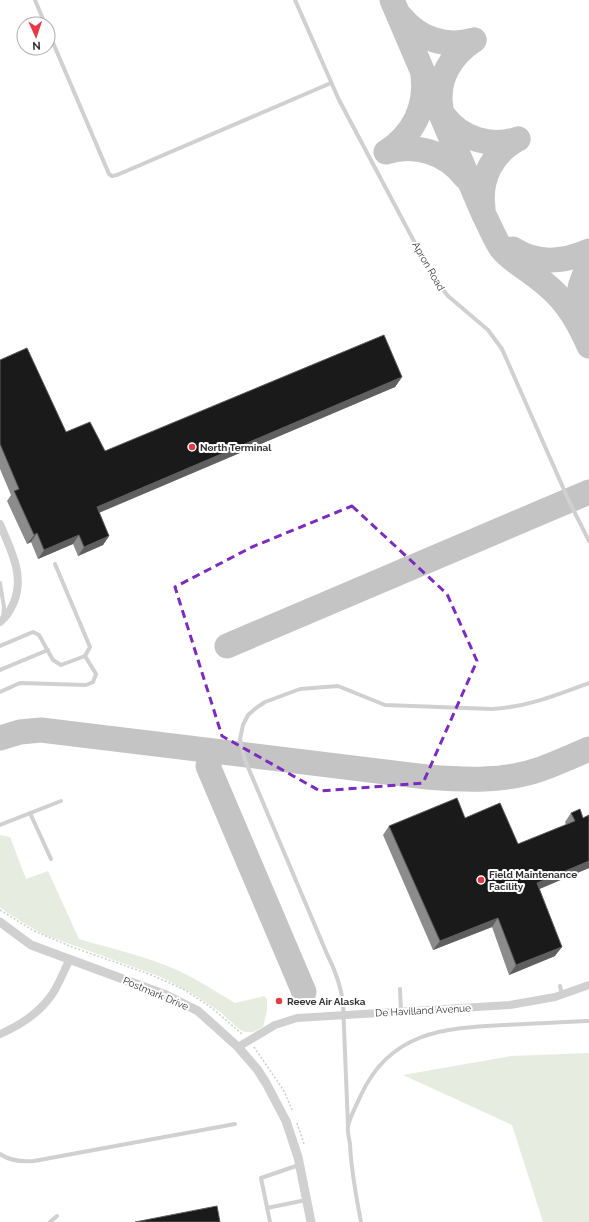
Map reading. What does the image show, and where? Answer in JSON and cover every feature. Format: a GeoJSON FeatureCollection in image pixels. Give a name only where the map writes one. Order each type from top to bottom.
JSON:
{"type":"FeatureCollection","features":[{"type":"Feature","properties":{"kind":"street"},"geometry":{"type":"LineString","coordinates":[[0,524],[15,560],[19,580],[16,597],[11,610],[1,621]]}},
{"type":"Feature","properties":{"kind":"street","name":"Postmark Drive"},"geometry":{"type":"LineString","coordinates":[[0,922],[31,945],[166,995],[198,1011],[238,1047],[257,1069],[281,1110],[293,1141],[311,1222]]}},
{"type":"Feature","properties":{"kind":"street"},"geometry":{"type":"LineString","coordinates":[[0,1034],[28,1020],[42,1007],[53,992],[70,959]]}},
{"type":"Feature","properties":{"kind":"street","name":"De Havilland Avenue"},"geometry":{"type":"LineString","coordinates":[[238,1047],[274,1025],[293,1019],[343,1014],[510,1005],[538,1001],[562,995],[589,985]]}},
{"type":"Feature","properties":{"kind":"lane"},"geometry":{"type":"LineString","coordinates":[[35,0],[42,16]]}},
{"type":"Feature","properties":{"kind":"lane","name":"Apron Road"},"geometry":{"type":"LineString","coordinates":[[295,0],[332,83],[433,277],[448,296],[488,330],[502,349],[569,501],[589,541]]}},
{"type":"Feature","properties":{"kind":"lane"},"geometry":{"type":"LineString","coordinates":[[56,50],[107,171],[112,176],[117,176],[332,83]]}},
{"type":"Feature","properties":{"kind":"lane"},"geometry":{"type":"LineString","coordinates":[[0,646],[33,632],[39,635],[53,660],[61,665],[85,656],[90,647],[55,564]]}},
{"type":"Feature","properties":{"kind":"lane"},"geometry":{"type":"LineString","coordinates":[[0,583],[4,607],[1,621]]}},
{"type":"Feature","properties":{"kind":"lane"},"geometry":{"type":"LineString","coordinates":[[0,670],[48,650]]}},
{"type":"Feature","properties":{"kind":"lane"},"geometry":{"type":"LineString","coordinates":[[0,692],[20,683],[86,685],[93,682],[96,674],[85,656]]}},
{"type":"Feature","properties":{"kind":"lane"},"geometry":{"type":"LineString","coordinates":[[361,1222],[351,1166],[341,988],[335,970],[244,757],[240,744],[243,725],[248,716],[265,702],[300,689],[338,686],[385,705],[492,709],[508,708],[545,700],[589,683]]}},
{"type":"Feature","properties":{"kind":"lane"},"geometry":{"type":"LineString","coordinates":[[0,825],[61,801]]}},
{"type":"Feature","properties":{"kind":"lane"},"geometry":{"type":"LineString","coordinates":[[30,813],[51,859]]}},
{"type":"Feature","properties":{"kind":"lane"},"geometry":{"type":"LineString","coordinates":[[560,986],[562,995]]}},
{"type":"Feature","properties":{"kind":"lane"},"geometry":{"type":"LineString","coordinates":[[400,990],[401,1011]]}},
{"type":"Feature","properties":{"kind":"lane"},"geometry":{"type":"LineString","coordinates":[[348,1126],[372,1075],[392,1054],[416,1039],[433,1033],[456,1028],[589,1020]]}},
{"type":"Feature","properties":{"kind":"lane"},"geometry":{"type":"LineString","coordinates":[[0,1154],[14,1160],[24,1162],[34,1161],[235,1124]]}},
{"type":"Feature","properties":{"kind":"lane"},"geometry":{"type":"LineString","coordinates":[[270,1222],[261,1178],[299,1165]]}},
{"type":"Feature","properties":{"kind":"lane"},"geometry":{"type":"LineString","coordinates":[[267,1208],[306,1200]]}},
{"type":"Feature","properties":{"kind":"lane"},"geometry":{"type":"LineString","coordinates":[[50,1222],[57,1216]]}},
{"type":"Feature","properties":{"kind":"path"},"geometry":{"type":"LineString","coordinates":[[0,910],[34,931],[72,947],[149,974],[182,990],[212,1008],[249,1040],[284,1091],[293,1113]]}},
{"type":"Feature","properties":{"kind":"path"},"geometry":{"type":"LineString","coordinates":[[296,1120],[302,1134],[305,1148]]}},
{"type":"Feature","properties":{"kind":"highlighted area"},"geometry":{"type":"Polygon","coordinates":[[[352,506],[447,594],[477,661],[423,783],[320,791],[222,736],[175,587],[252,547],[352,506]]]}},
{"type":"Feature","properties":{"kind":"shaded area"},"geometry":{"type":"Polygon","coordinates":[[[0,835],[10,837],[26,879],[48,871],[79,939],[142,957],[167,966],[193,978],[235,1003],[264,996],[267,999],[267,1011],[263,1027],[253,1032],[245,1032],[239,1029],[219,1011],[191,993],[161,977],[42,934],[6,912],[0,907],[0,835]]]}},
{"type":"Feature","properties":{"kind":"shaded area"},"geometry":{"type":"Polygon","coordinates":[[[589,1053],[589,1222],[543,1222],[512,1125],[403,1075],[511,1056],[589,1053]]]}},
{"type":"Feature","properties":{"kind":"building","name":"North Terminal"},"geometry":{"type":"Polygon","coordinates":[[[384,335],[402,377],[97,507],[109,536],[84,547],[79,535],[44,550],[37,533],[34,535],[14,491],[19,489],[0,444],[0,360],[27,348],[66,432],[90,422],[105,451],[384,335]]]}},
{"type":"Feature","properties":{"kind":"building","name":"Field Maintenance Facility"},"geometry":{"type":"Polygon","coordinates":[[[457,798],[465,818],[500,803],[518,844],[575,821],[571,813],[580,809],[583,818],[589,815],[589,861],[537,883],[562,947],[516,965],[498,918],[440,941],[389,826],[457,798]]]}},
{"type":"Feature","properties":{"kind":"building"},"geometry":{"type":"Polygon","coordinates":[[[217,1206],[220,1222],[135,1222],[217,1206]]]}},
{"type":"Feature","properties":{"kind":"taxiway"},"geometry":{"type":"LineString","coordinates":[[392,0],[494,236],[508,256],[553,290],[567,306],[579,324],[589,346]]}},
{"type":"Feature","properties":{"kind":"taxiway"},"geometry":{"type":"LineString","coordinates":[[401,17],[416,31],[434,40],[453,43],[474,40]]}},
{"type":"Feature","properties":{"kind":"taxiway"},"geometry":{"type":"LineString","coordinates":[[441,109],[441,88],[447,70],[458,53],[474,40]]}},
{"type":"Feature","properties":{"kind":"taxiway"},"geometry":{"type":"LineString","coordinates":[[423,75],[423,98],[416,119],[411,129],[404,137],[386,152],[397,149],[419,149],[429,152],[449,161],[465,177]]}},
{"type":"Feature","properties":{"kind":"taxiway"},"geometry":{"type":"LineString","coordinates":[[444,116],[459,131],[477,140],[487,142],[508,142],[518,139]]}},
{"type":"Feature","properties":{"kind":"taxiway"},"geometry":{"type":"LineString","coordinates":[[483,208],[483,187],[489,168],[494,159],[518,139]]}},
{"type":"Feature","properties":{"kind":"taxiway"},"geometry":{"type":"LineString","coordinates":[[513,249],[532,258],[541,260],[570,258],[589,251]]}},
{"type":"Feature","properties":{"kind":"taxiway"},"geometry":{"type":"LineString","coordinates":[[580,325],[578,310],[580,287],[589,266]]}},
{"type":"Feature","properties":{"kind":"taxiway"},"geometry":{"type":"LineString","coordinates":[[227,646],[589,492]]}},
{"type":"Feature","properties":{"kind":"taxiway"},"geometry":{"type":"LineString","coordinates":[[0,738],[20,732],[41,730],[427,777],[456,779],[499,778],[527,773],[547,767],[589,749]]}},
{"type":"Feature","properties":{"kind":"taxiway"},"geometry":{"type":"LineString","coordinates":[[217,752],[212,755],[208,766],[304,992]]}},
{"type":"Feature","properties":{"kind":"place","name":"North Terminal"},"geometry":{"type":"Point","coordinates":[192,447]}},
{"type":"Feature","properties":{"kind":"place","name":"Field Maintenance Facility"},"geometry":{"type":"Point","coordinates":[481,880]}},
{"type":"Feature","properties":{"kind":"place","name":"Reeve Air Alaska"},"geometry":{"type":"Point","coordinates":[279,1001]}}]}
